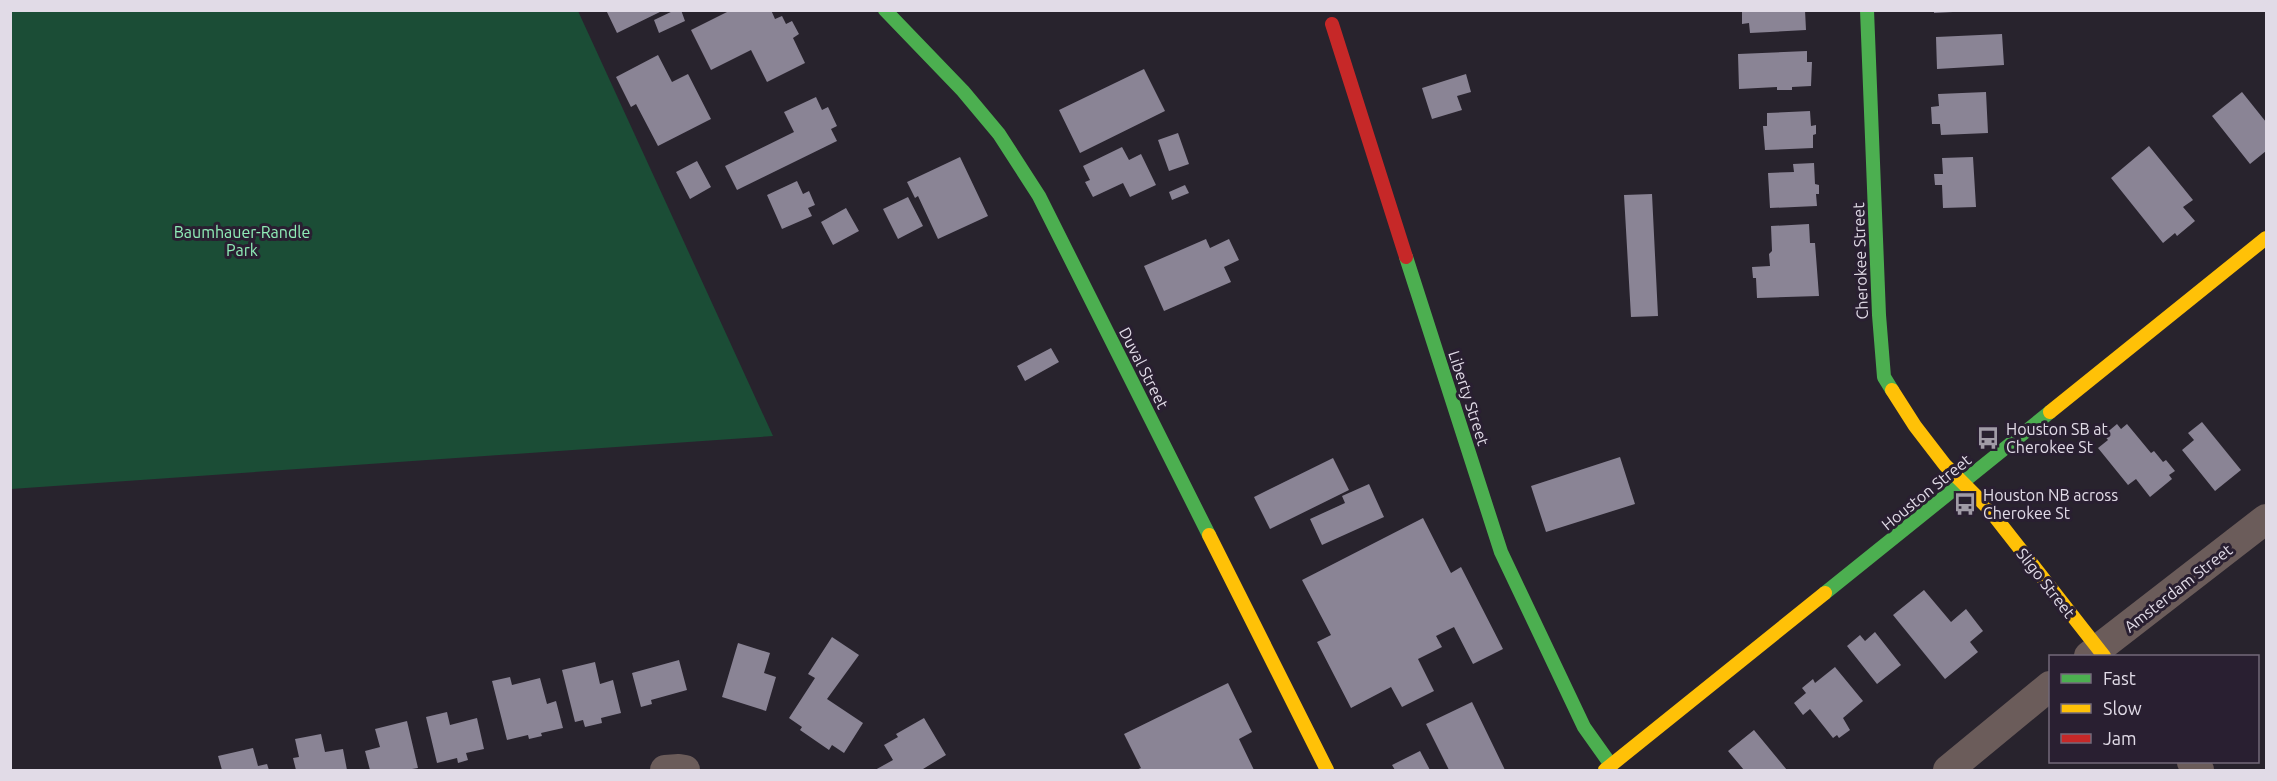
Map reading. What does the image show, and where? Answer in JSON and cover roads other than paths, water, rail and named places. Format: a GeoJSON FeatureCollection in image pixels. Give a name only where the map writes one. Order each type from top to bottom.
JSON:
{"type":"FeatureCollection","features":[{"type":"Feature","properties":{"kind":"street","name":"Duval Street"},"geometry":{"type":"LineString","coordinates":[[885,10],[963,91],[992,125],[1040,196],[1327,771]]}},
{"type":"Feature","properties":{"kind":"street","name":"Cherokee Street"},"geometry":{"type":"LineString","coordinates":[[1867,10],[1879,315],[1884,377],[1915,426],[1962,484]]}},
{"type":"Feature","properties":{"kind":"street","name":"Liberty Street"},"geometry":{"type":"LineString","coordinates":[[1332,24],[1501,552],[1584,727],[1608,768]]}},
{"type":"Feature","properties":{"kind":"street","name":"Houston Street"},"geometry":{"type":"LineString","coordinates":[[1608,768],[2266,238]]}},
{"type":"Feature","properties":{"kind":"street","name":"Sligo Street"},"geometry":{"type":"LineString","coordinates":[[1962,484],[1988,508],[2097,654]]}},
{"type":"Feature","properties":{"kind":"street","name":"Amsterdam Street"},"geometry":{"type":"LineString","coordinates":[[2097,654],[2266,519]]}},
{"type":"Feature","properties":{"kind":"street"},"geometry":{"type":"LineString","coordinates":[[1948,771],[2049,687]]}},
{"type":"Feature","properties":{"kind":"street"},"geometry":{"type":"LineString","coordinates":[[665,771],[679,769],[685,771]]}},
{"type":"Feature","properties":{"kind":"place","name":"Houston SB at Cherokee St"},"geometry":{"type":"Point","coordinates":[1988,438]}},
{"type":"Feature","properties":{"kind":"place","name":"Houston NB across Cherokee St"},"geometry":{"type":"Point","coordinates":[1965,504]}},
{"type":"Feature","properties":{"kind":"park label","name":"Baumhauer-Randle Park"},"geometry":{"type":"Point","coordinates":[242,241]}}]}
